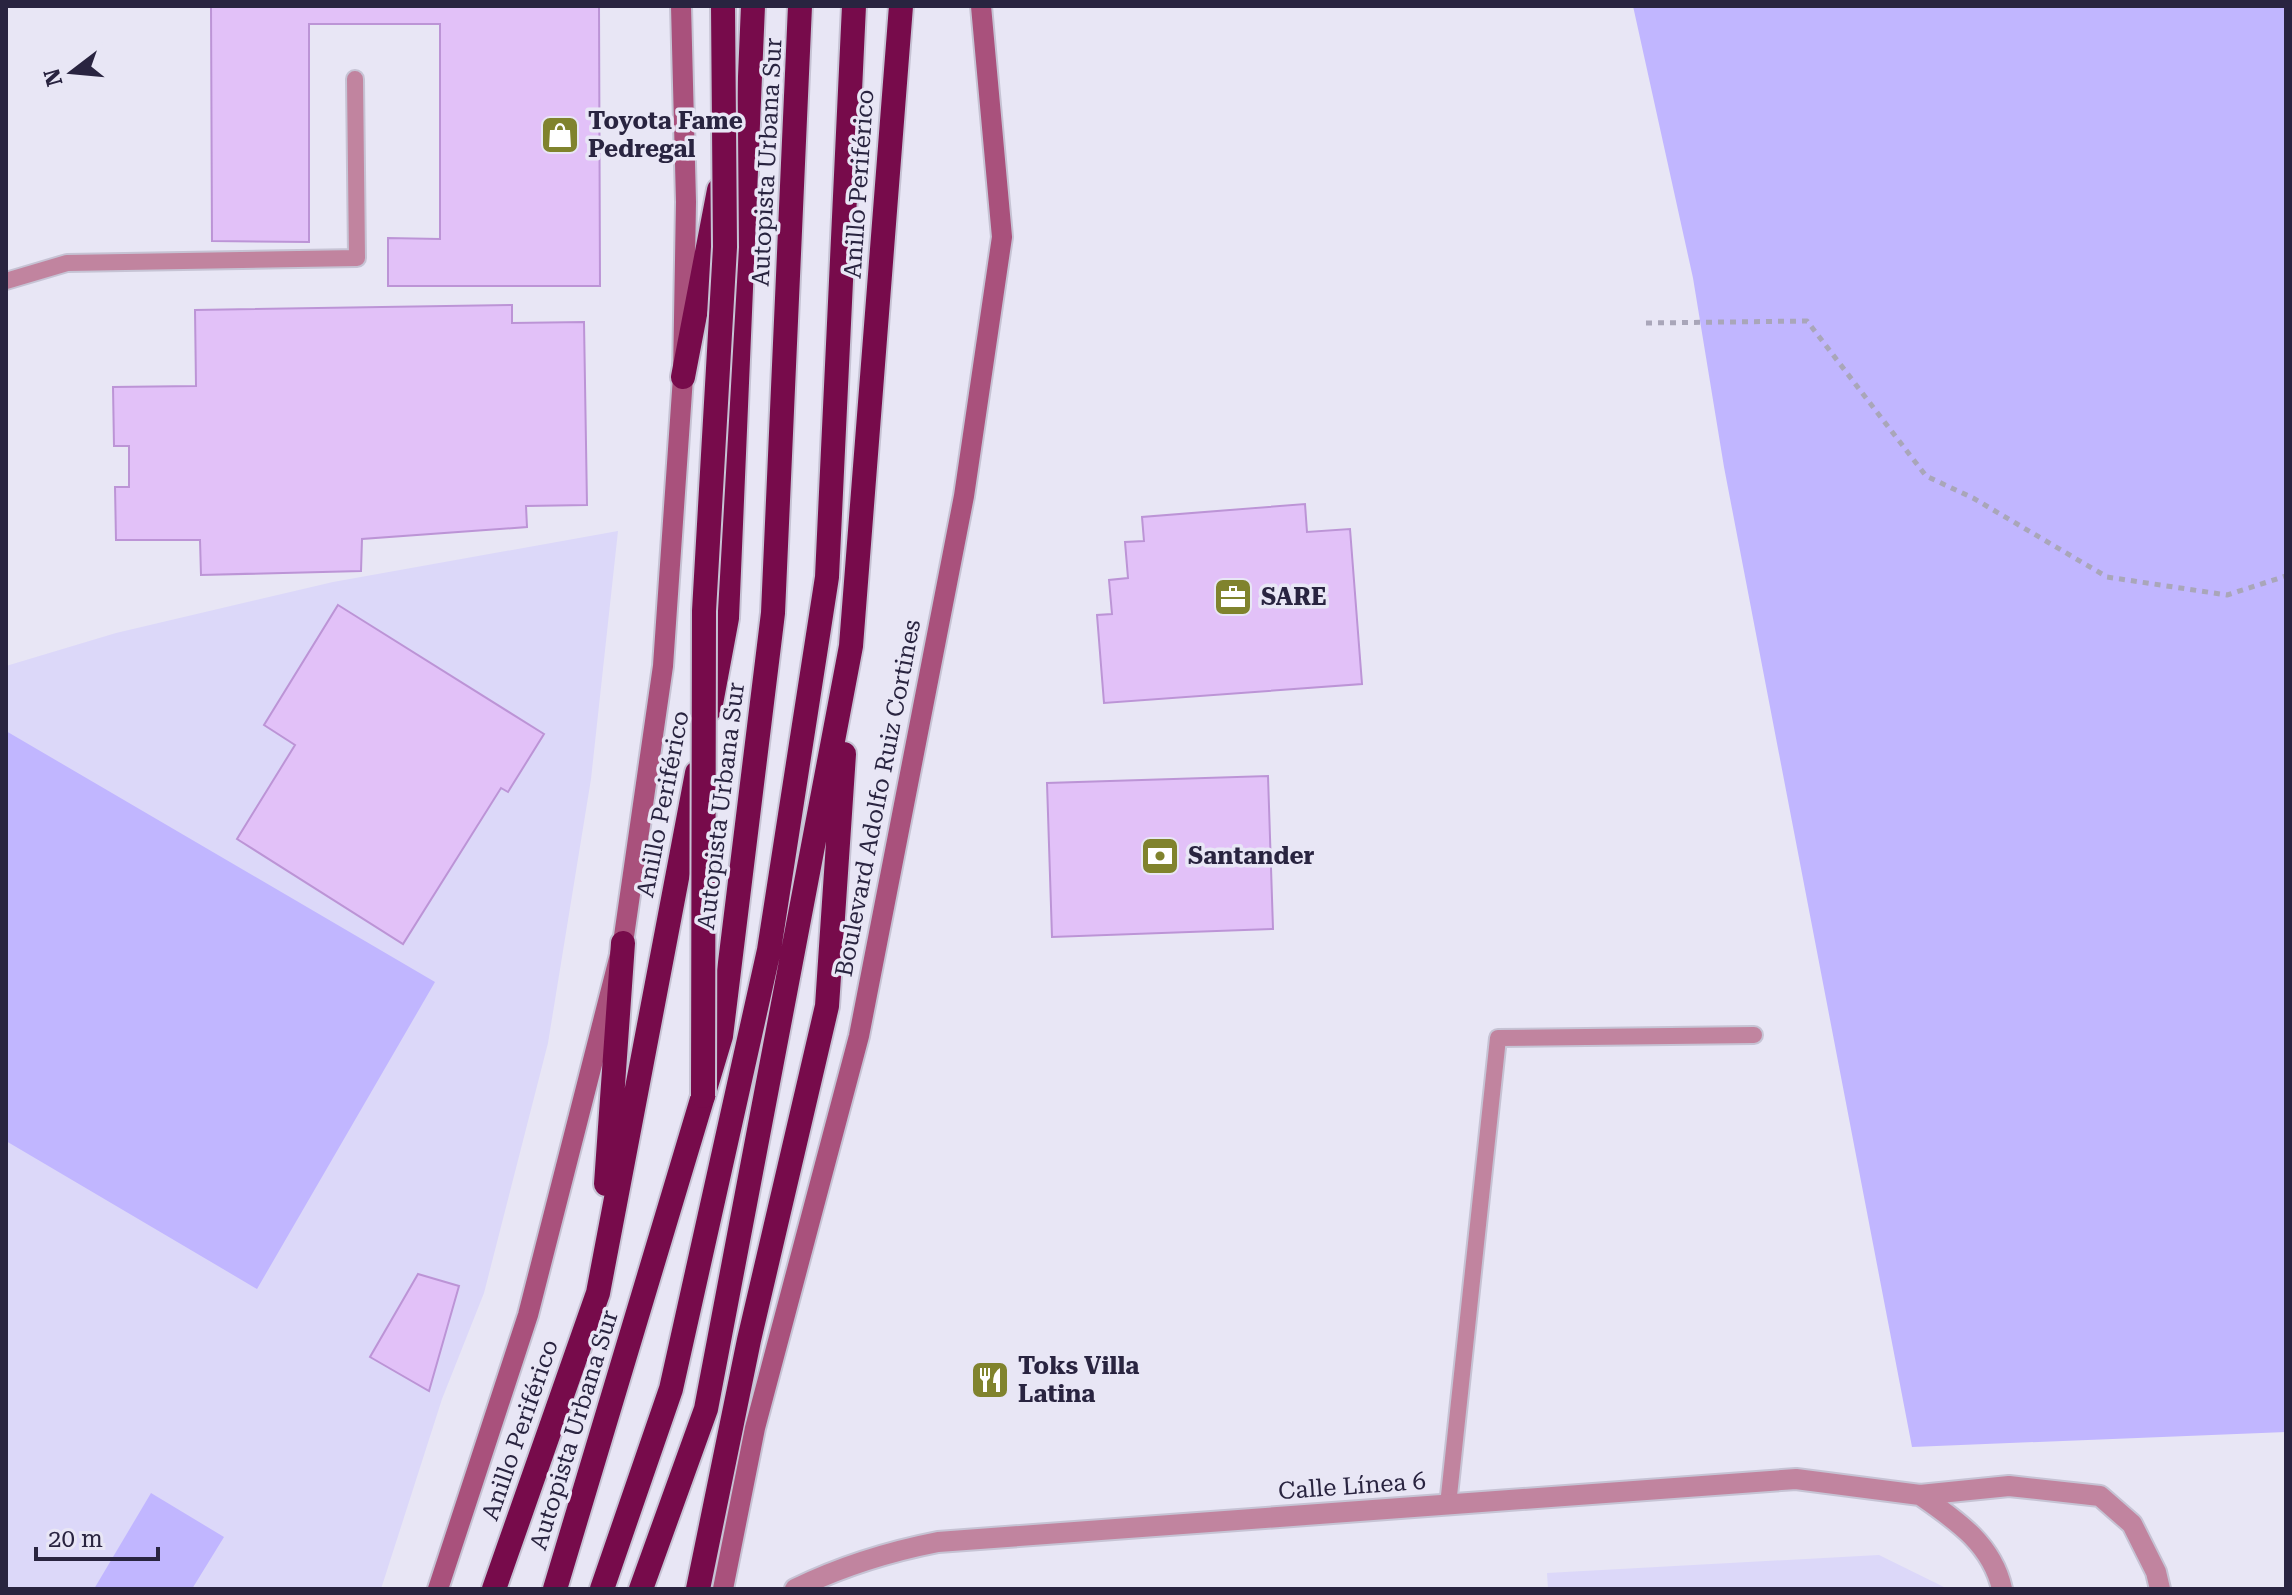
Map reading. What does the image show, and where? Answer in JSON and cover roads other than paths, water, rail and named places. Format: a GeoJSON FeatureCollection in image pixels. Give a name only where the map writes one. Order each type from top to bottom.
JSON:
{"type":"FeatureCollection","features":[{"type":"Feature","properties":{"kind":"highway"},"geometry":{"type":"LineString","coordinates":[[703,1096],[704,611],[725,247],[723,6]]}},
{"type":"Feature","properties":{"kind":"highway","name":"Autopista Urbana Sur"},"geometry":{"type":"LineString","coordinates":[[555,1589],[721,1036],[773,613],[800,6]]}},
{"type":"Feature","properties":{"kind":"highway"},"geometry":{"type":"LineString","coordinates":[[602,1589],[671,1389],[769,950],[827,577],[854,6]]}},
{"type":"Feature","properties":{"kind":"highway","name":"Anillo Periférico"},"geometry":{"type":"LineString","coordinates":[[641,1589],[706,1409],[851,646],[901,6]]}},
{"type":"Feature","properties":{"kind":"highway"},"geometry":{"type":"LineString","coordinates":[[683,377],[754,7]]}},
{"type":"Feature","properties":{"kind":"highway","name":"Anillo Periférico"},"geometry":{"type":"LineString","coordinates":[[494,1589],[598,1293],[727,618],[754,7]]}},
{"type":"Feature","properties":{"kind":"highway"},"geometry":{"type":"LineString","coordinates":[[698,1589],[749,1340],[827,1006],[851,646]]}},
{"type":"Feature","properties":{"kind":"highway"},"geometry":{"type":"LineString","coordinates":[[598,1293],[623,943]]}},
{"type":"Feature","properties":{"kind":"main road"},"geometry":{"type":"LineString","coordinates":[[438,1589],[528,1315],[623,943],[663,666],[683,377],[686,202],[681,6]]}},
{"type":"Feature","properties":{"kind":"main road","name":"Boulevard Adolfo Ruiz Cortines"},"geometry":{"type":"LineString","coordinates":[[723,1589],[755,1428],[859,1036],[964,496],[1002,237],[981,6]]}},
{"type":"Feature","properties":{"kind":"street","name":"Calle Línea 6"},"geometry":{"type":"LineString","coordinates":[[795,1589],[881,1553],[938,1542],[1796,1479],[1920,1495]]}},
{"type":"Feature","properties":{"kind":"street"},"geometry":{"type":"LineString","coordinates":[[1920,1495],[2009,1486],[2100,1496],[2132,1524],[2156,1572],[2160,1589]]}},
{"type":"Feature","properties":{"kind":"street"},"geometry":{"type":"LineString","coordinates":[[1920,1495],[1964,1525],[1997,1565],[2002,1589]]}},
{"type":"Feature","properties":{"kind":"lane"},"geometry":{"type":"LineString","coordinates":[[6,281],[67,263],[357,258],[355,79]]}},
{"type":"Feature","properties":{"kind":"lane"},"geometry":{"type":"LineString","coordinates":[[1448,1505],[1484,1137],[1498,1038],[1754,1035]]}},
{"type":"Feature","properties":{"kind":"place","name":"Toyota Fame Pedregal"},"geometry":{"type":"Point","coordinates":[560,135]}},
{"type":"Feature","properties":{"kind":"place","name":"SARE"},"geometry":{"type":"Point","coordinates":[1233,597]}},
{"type":"Feature","properties":{"kind":"place","name":"Santander"},"geometry":{"type":"Point","coordinates":[1160,856]}},
{"type":"Feature","properties":{"kind":"place","name":"Toks Villa Latina"},"geometry":{"type":"Point","coordinates":[990,1380]}}]}
